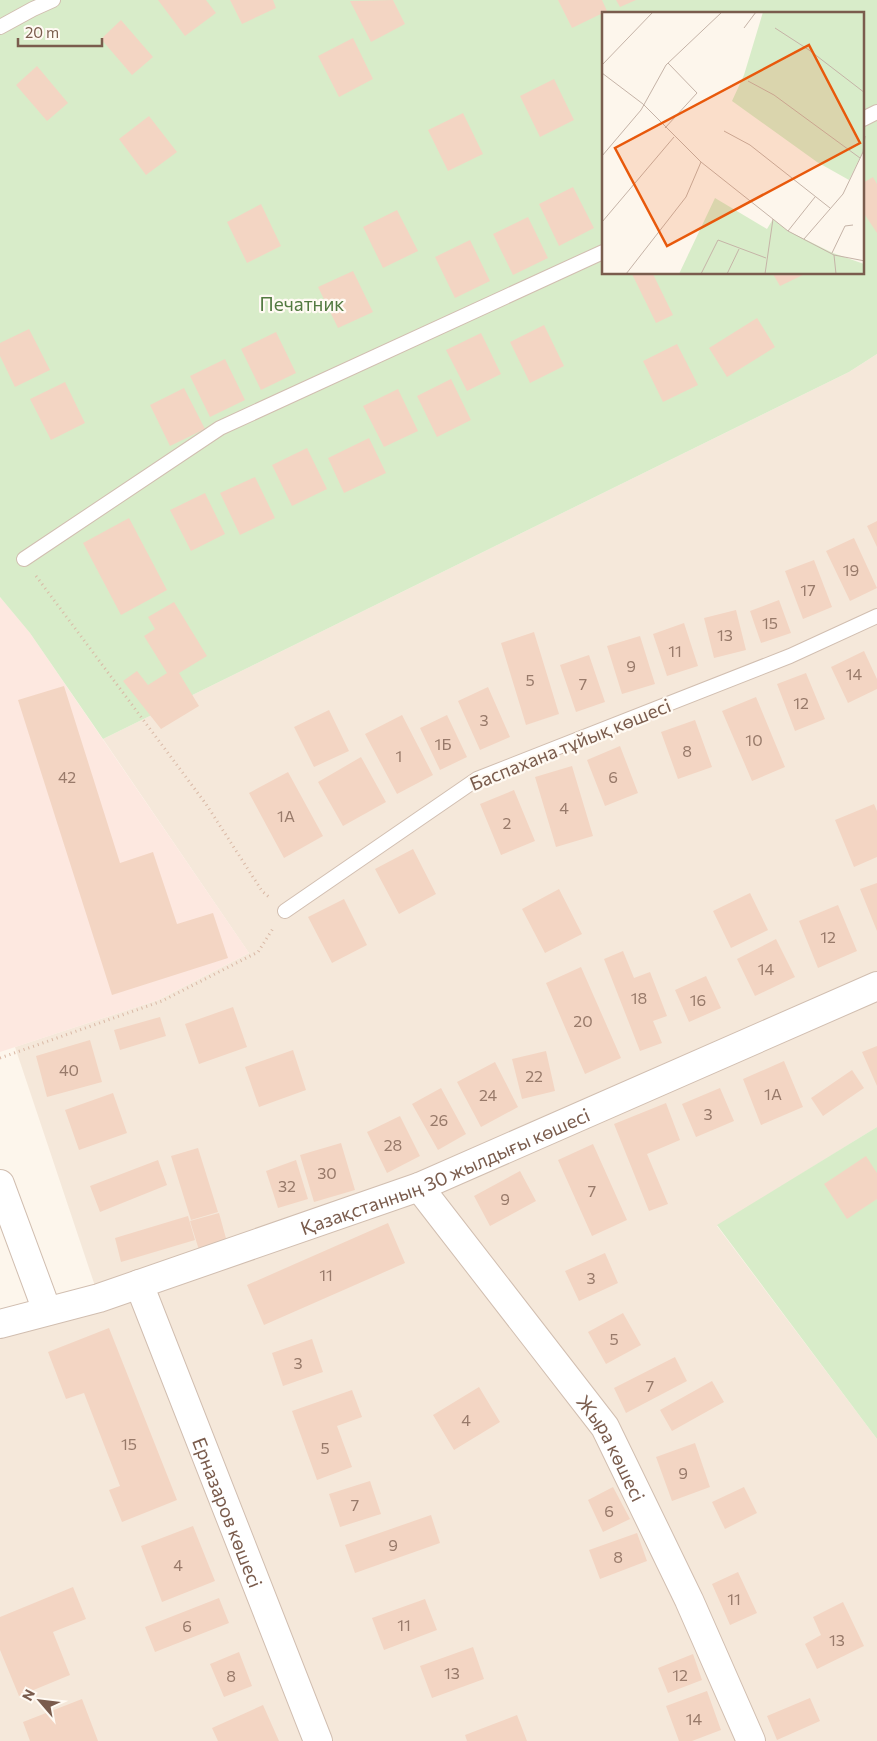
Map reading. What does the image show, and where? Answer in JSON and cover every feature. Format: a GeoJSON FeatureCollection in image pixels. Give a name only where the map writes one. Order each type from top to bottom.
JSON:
{"type":"FeatureCollection","features":[{"type":"Feature","properties":{"kind":"street","name":"Қазақстанның 30 жылдығы көшесі"},"geometry":{"type":"LineString","coordinates":[[0,1324],[100,1298],[419,1187],[877,986]]}},
{"type":"Feature","properties":{"kind":"street"},"geometry":{"type":"LineString","coordinates":[[0,1184],[47,1311]]}},
{"type":"Feature","properties":{"kind":"street","name":"Жыра көшесі"},"geometry":{"type":"LineString","coordinates":[[419,1187],[605,1426],[689,1600],[751,1741]]}},
{"type":"Feature","properties":{"kind":"street","name":"Ерназаров көшесі"},"geometry":{"type":"LineString","coordinates":[[139,1284],[318,1741]]}},
{"type":"Feature","properties":{"kind":"lane"},"geometry":{"type":"LineString","coordinates":[[0,27],[32,9],[53,0]]}},
{"type":"Feature","properties":{"kind":"lane"},"geometry":{"type":"LineString","coordinates":[[864,118],[877,112]]}},
{"type":"Feature","properties":{"kind":"lane"},"geometry":{"type":"LineString","coordinates":[[24,560],[220,428],[602,252]]}},
{"type":"Feature","properties":{"kind":"lane","name":"Баспахана тұйық көшесі"},"geometry":{"type":"LineString","coordinates":[[285,911],[477,779],[790,656],[877,616]]}},
{"type":"Feature","properties":{"kind":"path"},"geometry":{"type":"LineString","coordinates":[[0,1058],[162,1001],[258,952],[285,911],[262,891],[206,804],[24,560]]}},
{"type":"Feature","properties":{"kind":"shaded area"},"geometry":{"type":"Polygon","coordinates":[[[877,354],[877,1127],[717,1226],[877,1439],[877,1741],[0,1741],[0,1324],[99,1298],[15,1047],[158,1000],[249,953],[103,739],[849,372],[877,354]]]}},
{"type":"Feature","properties":{"kind":"shaded area"},"geometry":{"type":"Polygon","coordinates":[[[0,597],[30,633],[249,953],[158,1000],[0,1052],[0,597]]]}},
{"type":"Feature","properties":{"kind":"green space","name":"Печатник"},"geometry":{"type":"Polygon","coordinates":[[[0,0],[877,0],[877,354],[849,372],[103,739],[30,633],[0,597],[0,0]]]}},
{"type":"Feature","properties":{"kind":"green space"},"geometry":{"type":"Polygon","coordinates":[[[877,1127],[877,1439],[717,1225],[877,1127]]]}},
{"type":"Feature","properties":{"kind":"building"},"geometry":{"type":"Polygon","coordinates":[[[158,0],[206,0],[216,13],[185,36],[158,0]]]}},
{"type":"Feature","properties":{"kind":"building"},"geometry":{"type":"Polygon","coordinates":[[[230,0],[273,0],[276,8],[242,24],[230,0]]]}},
{"type":"Feature","properties":{"kind":"building"},"geometry":{"type":"Polygon","coordinates":[[[393,0],[405,24],[371,42],[350,1],[393,0]]]}},
{"type":"Feature","properties":{"kind":"building"},"geometry":{"type":"Polygon","coordinates":[[[558,0],[602,0],[607,11],[572,28],[558,0]]]}},
{"type":"Feature","properties":{"kind":"building"},"geometry":{"type":"Polygon","coordinates":[[[616,0],[636,0],[620,7],[616,0]]]}},
{"type":"Feature","properties":{"kind":"building"},"geometry":{"type":"Polygon","coordinates":[[[121,20],[153,57],[132,75],[101,39],[121,20]]]}},
{"type":"Feature","properties":{"kind":"building"},"geometry":{"type":"Polygon","coordinates":[[[353,38],[373,79],[339,97],[318,56],[353,38]]]}},
{"type":"Feature","properties":{"kind":"building"},"geometry":{"type":"Polygon","coordinates":[[[37,66],[68,103],[47,121],[16,85],[37,66]]]}},
{"type":"Feature","properties":{"kind":"building"},"geometry":{"type":"Polygon","coordinates":[[[554,79],[574,120],[540,137],[520,96],[554,79]]]}},
{"type":"Feature","properties":{"kind":"building"},"geometry":{"type":"Polygon","coordinates":[[[463,113],[483,154],[448,171],[428,130],[463,113]]]}},
{"type":"Feature","properties":{"kind":"building"},"geometry":{"type":"Polygon","coordinates":[[[149,116],[177,152],[146,175],[119,139],[149,116]]]}},
{"type":"Feature","properties":{"kind":"building"},"geometry":{"type":"Polygon","coordinates":[[[873,177],[877,184],[877,233],[864,214],[864,182],[873,177]]]}},
{"type":"Feature","properties":{"kind":"building"},"geometry":{"type":"Polygon","coordinates":[[[573,187],[594,228],[559,246],[539,204],[573,187]]]}},
{"type":"Feature","properties":{"kind":"building"},"geometry":{"type":"Polygon","coordinates":[[[261,204],[281,246],[247,263],[227,222],[261,204]]]}},
{"type":"Feature","properties":{"kind":"building"},"geometry":{"type":"Polygon","coordinates":[[[397,210],[418,251],[383,268],[363,227],[397,210]]]}},
{"type":"Feature","properties":{"kind":"building"},"geometry":{"type":"Polygon","coordinates":[[[528,217],[548,258],[513,275],[493,234],[528,217]]]}},
{"type":"Feature","properties":{"kind":"building"},"geometry":{"type":"Polygon","coordinates":[[[470,240],[490,281],[455,298],[435,257],[470,240]]]}},
{"type":"Feature","properties":{"kind":"building"},"geometry":{"type":"Polygon","coordinates":[[[353,271],[373,312],[338,328],[318,287],[353,271]]]}},
{"type":"Feature","properties":{"kind":"building"},"geometry":{"type":"Polygon","coordinates":[[[632,275],[653,275],[673,315],[656,323],[632,275]]]}},
{"type":"Feature","properties":{"kind":"building"},"geometry":{"type":"Polygon","coordinates":[[[774,275],[803,275],[780,286],[774,275]]]}},
{"type":"Feature","properties":{"kind":"building"},"geometry":{"type":"Polygon","coordinates":[[[757,318],[775,347],[727,377],[709,348],[757,318]]]}},
{"type":"Feature","properties":{"kind":"building"},"geometry":{"type":"Polygon","coordinates":[[[544,325],[564,366],[530,383],[510,342],[544,325]]]}},
{"type":"Feature","properties":{"kind":"building"},"geometry":{"type":"Polygon","coordinates":[[[29,329],[50,370],[15,387],[0,356],[0,343],[29,329]]]}},
{"type":"Feature","properties":{"kind":"building"},"geometry":{"type":"Polygon","coordinates":[[[276,332],[296,373],[261,390],[241,349],[276,332]]]}},
{"type":"Feature","properties":{"kind":"building"},"geometry":{"type":"Polygon","coordinates":[[[481,333],[501,374],[467,391],[446,350],[481,333]]]}},
{"type":"Feature","properties":{"kind":"building"},"geometry":{"type":"Polygon","coordinates":[[[677,344],[698,385],[663,402],[643,361],[677,344]]]}},
{"type":"Feature","properties":{"kind":"building"},"geometry":{"type":"Polygon","coordinates":[[[225,359],[245,400],[210,417],[190,376],[225,359]]]}},
{"type":"Feature","properties":{"kind":"building"},"geometry":{"type":"Polygon","coordinates":[[[451,379],[471,420],[437,437],[417,396],[451,379]]]}},
{"type":"Feature","properties":{"kind":"building"},"geometry":{"type":"Polygon","coordinates":[[[65,382],[85,423],[51,440],[30,399],[65,382]]]}},
{"type":"Feature","properties":{"kind":"building"},"geometry":{"type":"Polygon","coordinates":[[[184,388],[205,429],[170,446],[150,405],[184,388]]]}},
{"type":"Feature","properties":{"kind":"building"},"geometry":{"type":"Polygon","coordinates":[[[398,389],[418,431],[384,447],[363,406],[398,389]]]}},
{"type":"Feature","properties":{"kind":"building"},"geometry":{"type":"Polygon","coordinates":[[[369,438],[386,473],[344,493],[328,458],[369,438]]]}},
{"type":"Feature","properties":{"kind":"building"},"geometry":{"type":"Polygon","coordinates":[[[307,448],[327,489],[292,506],[272,465],[307,448]]]}},
{"type":"Feature","properties":{"kind":"building"},"geometry":{"type":"Polygon","coordinates":[[[255,477],[275,518],[240,535],[220,493],[255,477]]]}},
{"type":"Feature","properties":{"kind":"building"},"geometry":{"type":"Polygon","coordinates":[[[205,493],[225,534],[191,551],[170,510],[205,493]]]}},
{"type":"Feature","properties":{"kind":"building"},"geometry":{"type":"Polygon","coordinates":[[[129,518],[167,590],[121,615],[83,543],[129,518]]]}},
{"type":"Feature","properties":{"kind":"building"},"geometry":{"type":"Polygon","coordinates":[[[877,521],[877,547],[867,526],[877,521]]]}},
{"type":"Feature","properties":{"kind":"building"},"geometry":{"type":"Polygon","coordinates":[[[854,538],[877,588],[850,601],[826,551],[854,538]]]}},
{"type":"Feature","properties":{"kind":"building"},"geometry":{"type":"Polygon","coordinates":[[[814,560],[832,607],[803,619],[785,571],[814,560]]]}},
{"type":"Feature","properties":{"kind":"building"},"geometry":{"type":"Polygon","coordinates":[[[779,600],[791,633],[761,643],[750,611],[779,600]]]}},
{"type":"Feature","properties":{"kind":"building"},"geometry":{"type":"Polygon","coordinates":[[[174,602],[207,656],[179,673],[199,706],[161,729],[123,681],[137,671],[148,685],[167,673],[144,636],[155,629],[148,617],[174,602]]]}},
{"type":"Feature","properties":{"kind":"building"},"geometry":{"type":"Polygon","coordinates":[[[736,610],[746,650],[714,658],[704,618],[736,610]]]}},
{"type":"Feature","properties":{"kind":"building"},"geometry":{"type":"Polygon","coordinates":[[[684,623],[698,666],[667,676],[653,634],[684,623]]]}},
{"type":"Feature","properties":{"kind":"building"},"geometry":{"type":"Polygon","coordinates":[[[534,632],[559,714],[526,725],[501,643],[534,632]]]}},
{"type":"Feature","properties":{"kind":"building"},"geometry":{"type":"Polygon","coordinates":[[[640,636],[655,684],[622,694],[607,646],[640,636]]]}},
{"type":"Feature","properties":{"kind":"building"},"geometry":{"type":"Polygon","coordinates":[[[864,651],[877,679],[877,689],[848,703],[831,667],[864,651]]]}},
{"type":"Feature","properties":{"kind":"building"},"geometry":{"type":"Polygon","coordinates":[[[589,655],[605,702],[576,712],[560,665],[589,655]]]}},
{"type":"Feature","properties":{"kind":"building"},"geometry":{"type":"Polygon","coordinates":[[[806,673],[825,719],[795,731],[777,684],[806,673]]]}},
{"type":"Feature","properties":{"kind":"building"},"geometry":{"type":"Polygon","coordinates":[[[64,686],[120,863],[153,852],[177,924],[213,913],[228,958],[112,995],[18,700],[64,686]]]}},
{"type":"Feature","properties":{"kind":"building"},"geometry":{"type":"Polygon","coordinates":[[[488,687],[510,737],[480,750],[458,701],[488,687]]]}},
{"type":"Feature","properties":{"kind":"building"},"geometry":{"type":"Polygon","coordinates":[[[756,697],[785,767],[752,781],[722,711],[756,697]]]}},
{"type":"Feature","properties":{"kind":"building"},"geometry":{"type":"Polygon","coordinates":[[[329,710],[349,751],[314,767],[294,727],[329,710]]]}},
{"type":"Feature","properties":{"kind":"building"},"geometry":{"type":"Polygon","coordinates":[[[402,715],[433,775],[397,794],[365,734],[402,715]]]}},
{"type":"Feature","properties":{"kind":"building"},"geometry":{"type":"Polygon","coordinates":[[[447,715],[467,757],[440,770],[420,728],[447,715]]]}},
{"type":"Feature","properties":{"kind":"building"},"geometry":{"type":"Polygon","coordinates":[[[695,720],[712,767],[678,779],[661,732],[695,720]]]}},
{"type":"Feature","properties":{"kind":"building"},"geometry":{"type":"Polygon","coordinates":[[[620,746],[638,793],[605,806],[587,760],[620,746]]]}},
{"type":"Feature","properties":{"kind":"building"},"geometry":{"type":"Polygon","coordinates":[[[361,757],[386,802],[343,826],[318,782],[361,757]]]}},
{"type":"Feature","properties":{"kind":"building"},"geometry":{"type":"Polygon","coordinates":[[[572,766],[593,836],[556,847],[535,777],[572,766]]]}},
{"type":"Feature","properties":{"kind":"building"},"geometry":{"type":"Polygon","coordinates":[[[288,772],[323,836],[284,858],[249,793],[288,772]]]}},
{"type":"Feature","properties":{"kind":"building"},"geometry":{"type":"Polygon","coordinates":[[[514,790],[535,841],[501,855],[480,804],[514,790]]]}},
{"type":"Feature","properties":{"kind":"building"},"geometry":{"type":"Polygon","coordinates":[[[874,804],[877,811],[877,857],[854,867],[835,820],[874,804]]]}},
{"type":"Feature","properties":{"kind":"building"},"geometry":{"type":"Polygon","coordinates":[[[413,849],[436,894],[399,914],[375,869],[413,849]]]}},
{"type":"Feature","properties":{"kind":"building"},"geometry":{"type":"Polygon","coordinates":[[[877,883],[877,931],[860,889],[877,883]]]}},
{"type":"Feature","properties":{"kind":"building"},"geometry":{"type":"Polygon","coordinates":[[[559,889],[582,934],[545,953],[522,909],[559,889]]]}},
{"type":"Feature","properties":{"kind":"building"},"geometry":{"type":"Polygon","coordinates":[[[750,893],[768,930],[731,948],[713,911],[750,893]]]}},
{"type":"Feature","properties":{"kind":"building"},"geometry":{"type":"Polygon","coordinates":[[[344,899],[367,945],[332,963],[308,917],[344,899]]]}},
{"type":"Feature","properties":{"kind":"building"},"geometry":{"type":"Polygon","coordinates":[[[838,905],[857,951],[818,968],[799,921],[838,905]]]}},
{"type":"Feature","properties":{"kind":"building"},"geometry":{"type":"Polygon","coordinates":[[[776,939],[795,977],[755,996],[737,959],[776,939]]]}},
{"type":"Feature","properties":{"kind":"building"},"geometry":{"type":"Polygon","coordinates":[[[623,951],[634,978],[650,972],[667,1016],[653,1021],[662,1043],[640,1051],[604,959],[623,951]]]}},
{"type":"Feature","properties":{"kind":"building"},"geometry":{"type":"Polygon","coordinates":[[[581,967],[621,1058],[585,1074],[546,983],[581,967]]]}},
{"type":"Feature","properties":{"kind":"building"},"geometry":{"type":"Polygon","coordinates":[[[706,976],[721,1008],[689,1022],[675,990],[706,976]]]}},
{"type":"Feature","properties":{"kind":"building"},"geometry":{"type":"Polygon","coordinates":[[[233,1007],[247,1047],[199,1064],[185,1024],[233,1007]]]}},
{"type":"Feature","properties":{"kind":"building"},"geometry":{"type":"Polygon","coordinates":[[[160,1017],[166,1036],[120,1050],[114,1030],[160,1017]]]}},
{"type":"Feature","properties":{"kind":"building"},"geometry":{"type":"Polygon","coordinates":[[[90,1040],[102,1082],[47,1097],[36,1056],[90,1040]]]}},
{"type":"Feature","properties":{"kind":"building"},"geometry":{"type":"Polygon","coordinates":[[[877,1046],[877,1086],[862,1052],[877,1046]]]}},
{"type":"Feature","properties":{"kind":"building"},"geometry":{"type":"Polygon","coordinates":[[[293,1050],[306,1090],[259,1107],[245,1067],[293,1050]]]}},
{"type":"Feature","properties":{"kind":"building"},"geometry":{"type":"Polygon","coordinates":[[[546,1051],[555,1091],[522,1099],[512,1059],[546,1051]]]}},
{"type":"Feature","properties":{"kind":"building"},"geometry":{"type":"Polygon","coordinates":[[[784,1061],[803,1107],[761,1125],[743,1079],[784,1061]]]}},
{"type":"Feature","properties":{"kind":"building"},"geometry":{"type":"Polygon","coordinates":[[[495,1062],[518,1107],[481,1127],[457,1082],[495,1062]]]}},
{"type":"Feature","properties":{"kind":"building"},"geometry":{"type":"Polygon","coordinates":[[[852,1070],[864,1088],[823,1116],[811,1098],[852,1070]]]}},
{"type":"Feature","properties":{"kind":"building"},"geometry":{"type":"Polygon","coordinates":[[[441,1088],[466,1134],[438,1150],[412,1104],[441,1088]]]}},
{"type":"Feature","properties":{"kind":"building"},"geometry":{"type":"Polygon","coordinates":[[[720,1088],[734,1121],[696,1137],[682,1104],[720,1088]]]}},
{"type":"Feature","properties":{"kind":"building"},"geometry":{"type":"Polygon","coordinates":[[[113,1093],[127,1133],[79,1150],[65,1110],[113,1093]]]}},
{"type":"Feature","properties":{"kind":"building"},"geometry":{"type":"Polygon","coordinates":[[[666,1103],[680,1140],[647,1154],[668,1204],[649,1211],[614,1124],[666,1103]]]}},
{"type":"Feature","properties":{"kind":"building"},"geometry":{"type":"Polygon","coordinates":[[[400,1116],[420,1156],[387,1173],[367,1132],[400,1116]]]}},
{"type":"Feature","properties":{"kind":"building"},"geometry":{"type":"Polygon","coordinates":[[[341,1143],[355,1190],[314,1202],[300,1155],[341,1143]]]}},
{"type":"Feature","properties":{"kind":"building"},"geometry":{"type":"Polygon","coordinates":[[[593,1144],[627,1220],[592,1236],[558,1160],[593,1144]]]}},
{"type":"Feature","properties":{"kind":"building"},"geometry":{"type":"Polygon","coordinates":[[[198,1148],[218,1212],[191,1220],[171,1156],[198,1148]]]}},
{"type":"Feature","properties":{"kind":"building"},"geometry":{"type":"Polygon","coordinates":[[[866,1156],[877,1173],[877,1199],[847,1219],[824,1184],[866,1156]]]}},
{"type":"Feature","properties":{"kind":"building"},"geometry":{"type":"Polygon","coordinates":[[[158,1160],[167,1185],[100,1212],[90,1186],[158,1160]]]}},
{"type":"Feature","properties":{"kind":"building"},"geometry":{"type":"Polygon","coordinates":[[[296,1160],[308,1199],[278,1208],[266,1171],[296,1160]]]}},
{"type":"Feature","properties":{"kind":"building"},"geometry":{"type":"Polygon","coordinates":[[[520,1171],[536,1201],[490,1226],[474,1196],[520,1171]]]}},
{"type":"Feature","properties":{"kind":"building"},"geometry":{"type":"Polygon","coordinates":[[[219,1213],[227,1242],[199,1250],[190,1221],[219,1213]]]}},
{"type":"Feature","properties":{"kind":"building"},"geometry":{"type":"Polygon","coordinates":[[[188,1216],[195,1240],[121,1262],[115,1238],[188,1216]]]}},
{"type":"Feature","properties":{"kind":"building"},"geometry":{"type":"Polygon","coordinates":[[[388,1223],[405,1263],[264,1325],[247,1285],[388,1223]]]}},
{"type":"Feature","properties":{"kind":"building"},"geometry":{"type":"Polygon","coordinates":[[[605,1253],[618,1283],[579,1301],[565,1271],[605,1253]]]}},
{"type":"Feature","properties":{"kind":"building"},"geometry":{"type":"Polygon","coordinates":[[[623,1313],[641,1345],[606,1364],[588,1332],[623,1313]]]}},
{"type":"Feature","properties":{"kind":"building"},"geometry":{"type":"Polygon","coordinates":[[[109,1328],[177,1500],[122,1522],[109,1490],[120,1486],[84,1393],[66,1399],[48,1352],[109,1328]]]}},
{"type":"Feature","properties":{"kind":"building"},"geometry":{"type":"Polygon","coordinates":[[[312,1339],[323,1372],[283,1386],[272,1353],[312,1339]]]}},
{"type":"Feature","properties":{"kind":"building"},"geometry":{"type":"Polygon","coordinates":[[[675,1357],[687,1381],[626,1413],[614,1388],[675,1357]]]}},
{"type":"Feature","properties":{"kind":"building"},"geometry":{"type":"Polygon","coordinates":[[[712,1381],[724,1402],[672,1431],[660,1410],[712,1381]]]}},
{"type":"Feature","properties":{"kind":"building"},"geometry":{"type":"Polygon","coordinates":[[[479,1387],[500,1422],[454,1450],[433,1415],[479,1387]]]}},
{"type":"Feature","properties":{"kind":"building"},"geometry":{"type":"Polygon","coordinates":[[[352,1390],[362,1417],[337,1426],[352,1467],[317,1480],[292,1411],[352,1390]]]}},
{"type":"Feature","properties":{"kind":"building"},"geometry":{"type":"Polygon","coordinates":[[[695,1443],[710,1487],[672,1501],[656,1457],[695,1443]]]}},
{"type":"Feature","properties":{"kind":"building"},"geometry":{"type":"Polygon","coordinates":[[[370,1481],[381,1514],[340,1527],[329,1494],[370,1481]]]}},
{"type":"Feature","properties":{"kind":"building"},"geometry":{"type":"Polygon","coordinates":[[[613,1487],[630,1519],[603,1532],[588,1500],[613,1487]]]}},
{"type":"Feature","properties":{"kind":"building"},"geometry":{"type":"Polygon","coordinates":[[[744,1487],[757,1513],[725,1529],[712,1502],[744,1487]]]}},
{"type":"Feature","properties":{"kind":"building"},"geometry":{"type":"Polygon","coordinates":[[[431,1515],[440,1543],[355,1573],[345,1545],[431,1515]]]}},
{"type":"Feature","properties":{"kind":"building"},"geometry":{"type":"Polygon","coordinates":[[[193,1526],[215,1581],[162,1602],[141,1546],[193,1526]]]}},
{"type":"Feature","properties":{"kind":"building"},"geometry":{"type":"Polygon","coordinates":[[[637,1533],[647,1561],[600,1579],[589,1550],[637,1533]]]}},
{"type":"Feature","properties":{"kind":"building"},"geometry":{"type":"Polygon","coordinates":[[[738,1572],[757,1613],[730,1625],[712,1584],[738,1572]]]}},
{"type":"Feature","properties":{"kind":"building"},"geometry":{"type":"Polygon","coordinates":[[[73,1587],[86,1619],[53,1632],[70,1675],[19,1696],[0,1650],[0,1617],[73,1587]]]}},
{"type":"Feature","properties":{"kind":"building"},"geometry":{"type":"Polygon","coordinates":[[[219,1598],[229,1623],[155,1652],[145,1627],[219,1598]]]}},
{"type":"Feature","properties":{"kind":"building"},"geometry":{"type":"Polygon","coordinates":[[[425,1599],[437,1630],[384,1650],[372,1618],[425,1599]]]}},
{"type":"Feature","properties":{"kind":"building"},"geometry":{"type":"Polygon","coordinates":[[[843,1602],[864,1646],[817,1669],[805,1644],[821,1635],[813,1617],[843,1602]]]}},
{"type":"Feature","properties":{"kind":"building"},"geometry":{"type":"Polygon","coordinates":[[[473,1647],[484,1679],[432,1698],[420,1666],[473,1647]]]}},
{"type":"Feature","properties":{"kind":"building"},"geometry":{"type":"Polygon","coordinates":[[[239,1652],[252,1686],[224,1697],[210,1664],[239,1652]]]}},
{"type":"Feature","properties":{"kind":"building"},"geometry":{"type":"Polygon","coordinates":[[[693,1654],[702,1680],[668,1693],[658,1668],[693,1654]]]}},
{"type":"Feature","properties":{"kind":"building"},"geometry":{"type":"Polygon","coordinates":[[[707,1691],[721,1730],[692,1741],[679,1741],[666,1706],[707,1691]]]}},
{"type":"Feature","properties":{"kind":"building"},"geometry":{"type":"Polygon","coordinates":[[[810,1698],[820,1721],[777,1740],[767,1716],[810,1698]]]}},
{"type":"Feature","properties":{"kind":"building"},"geometry":{"type":"Polygon","coordinates":[[[82,1699],[98,1741],[30,1741],[23,1722],[82,1699]]]}},
{"type":"Feature","properties":{"kind":"building"},"geometry":{"type":"Polygon","coordinates":[[[263,1705],[279,1741],[218,1741],[212,1728],[263,1705]]]}},
{"type":"Feature","properties":{"kind":"building"},"geometry":{"type":"Polygon","coordinates":[[[517,1715],[527,1741],[467,1741],[465,1735],[517,1715]]]}}]}
